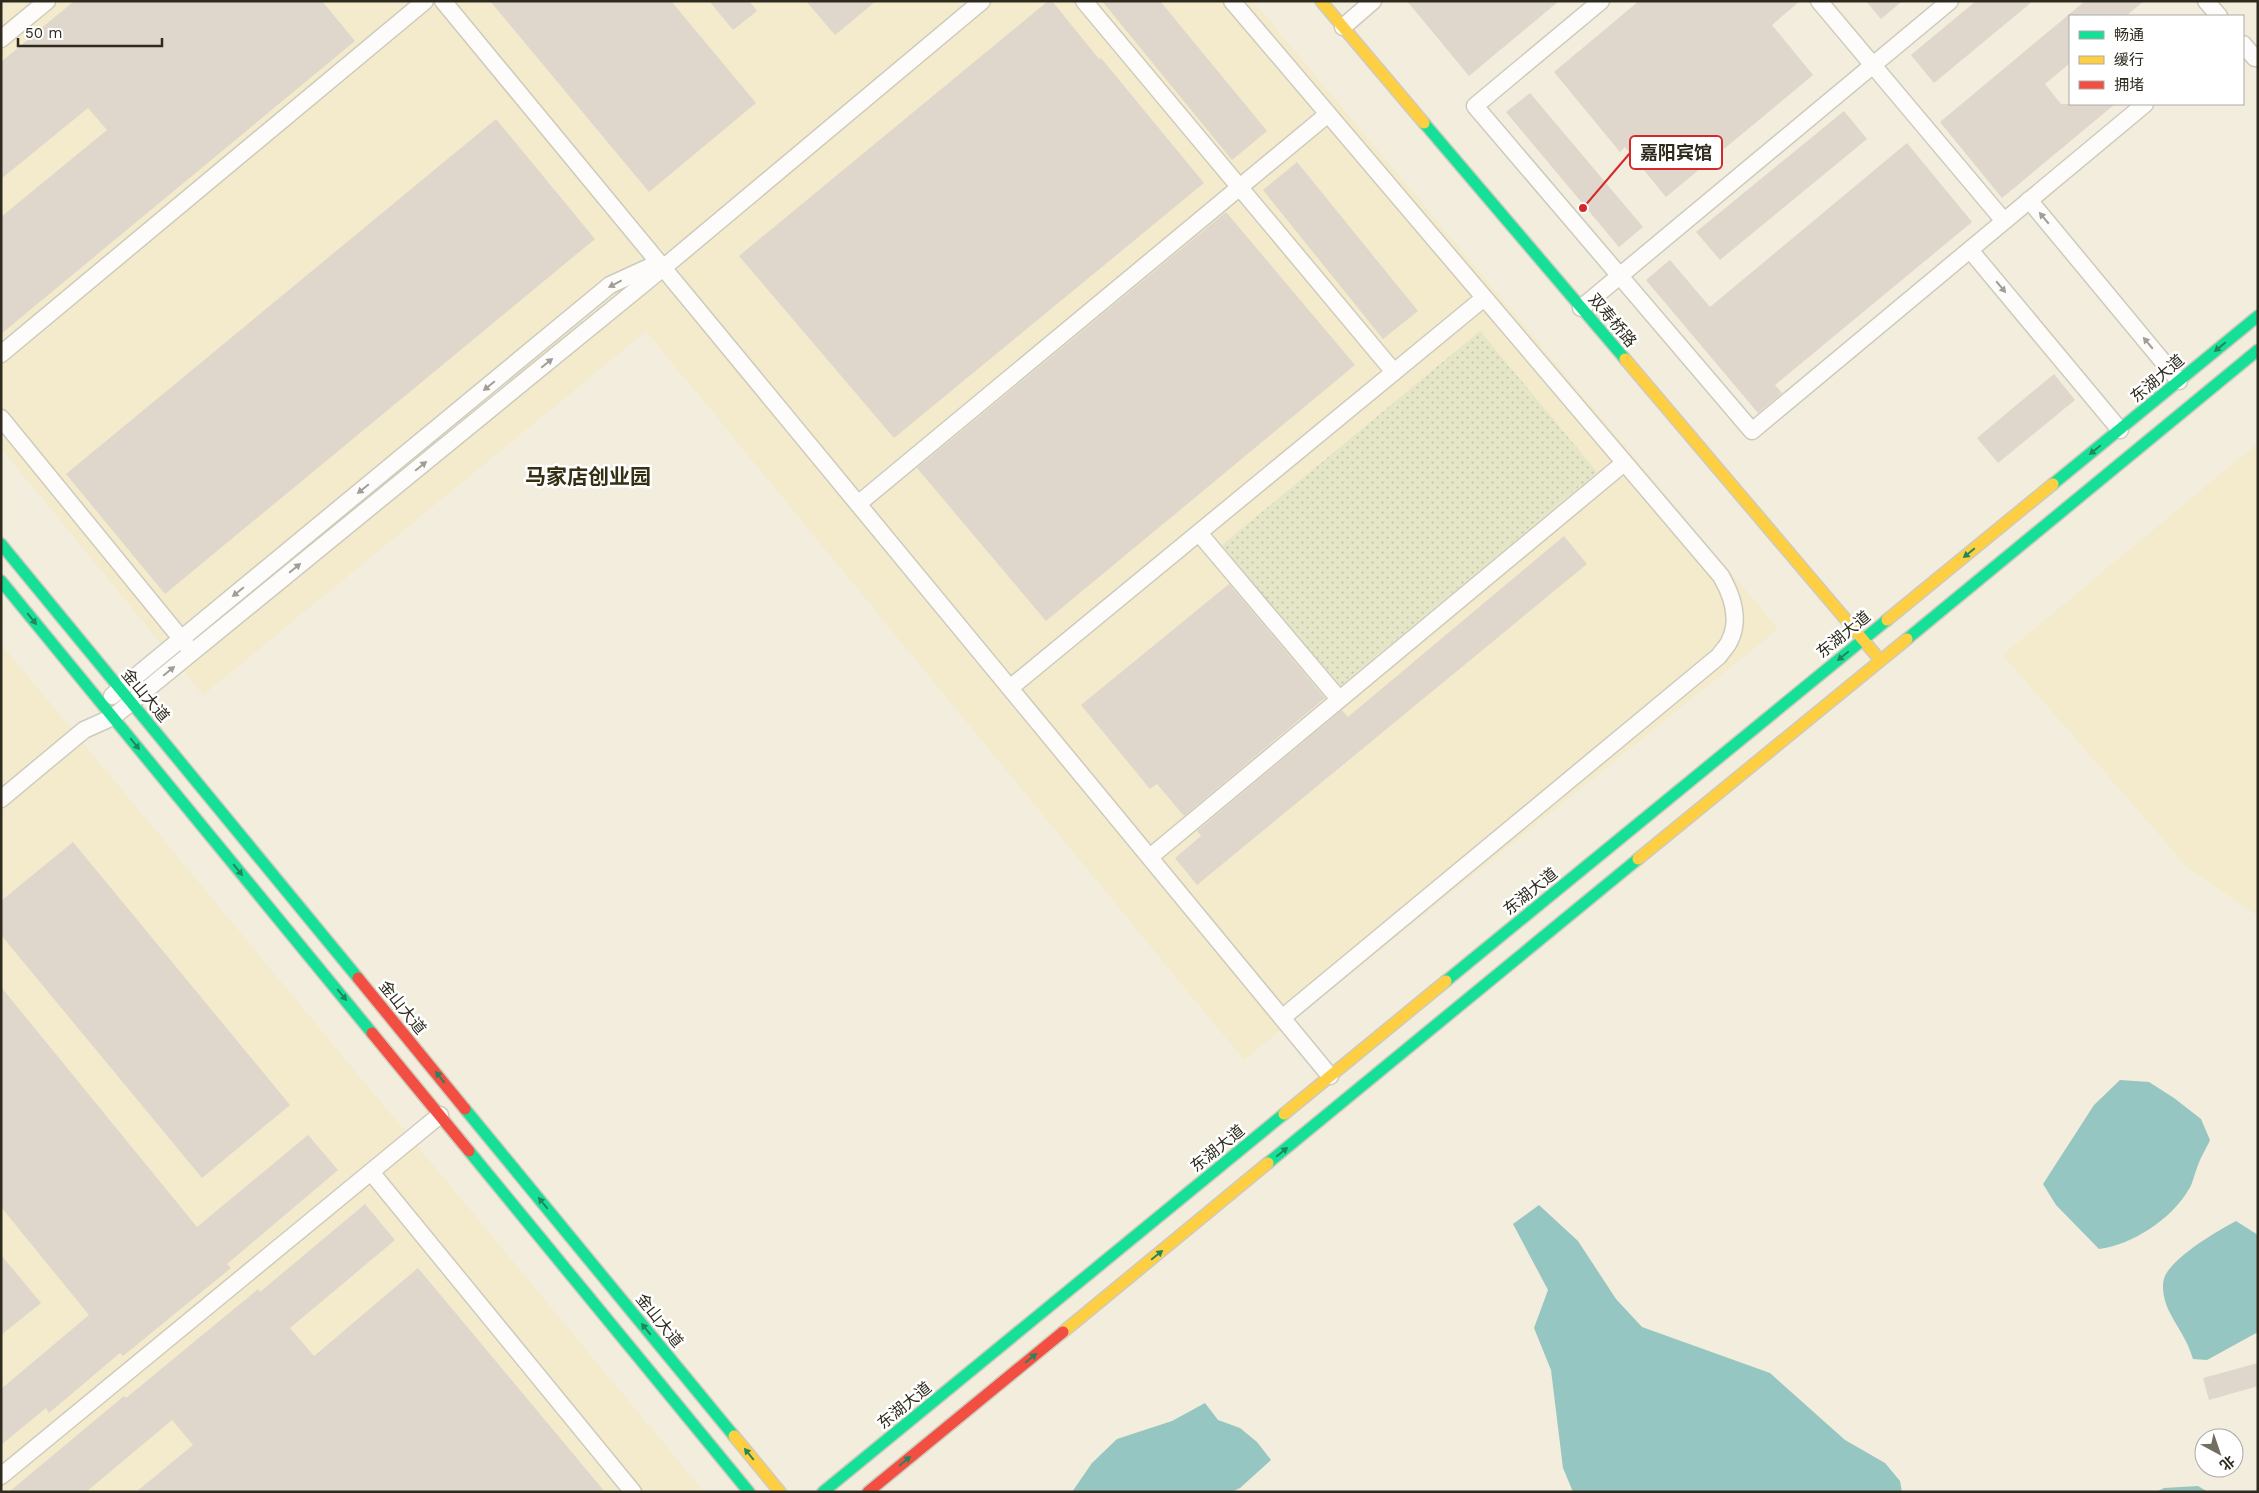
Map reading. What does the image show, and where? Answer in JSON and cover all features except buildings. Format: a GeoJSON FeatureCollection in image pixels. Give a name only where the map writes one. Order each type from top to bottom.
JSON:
{"type":"FeatureCollection","features":[{"type":"Feature","properties":{"kind":"main road","name":"双寿桥路"},"geometry":{"type":"LineString","coordinates":[[1321,1],[1881,661]]}},
{"type":"Feature","properties":{"kind":"main road","name":"东湖大道"},"geometry":{"type":"LineString","coordinates":[[823,1492],[2258,316]]}},
{"type":"Feature","properties":{"kind":"main road"},"geometry":{"type":"LineString","coordinates":[[868,1492],[2258,350]]}},
{"type":"Feature","properties":{"kind":"main road","name":"金山大道"},"geometry":{"type":"LineString","coordinates":[[1,544],[780,1492]]}},
{"type":"Feature","properties":{"kind":"main road"},"geometry":{"type":"LineString","coordinates":[[1,581],[749,1492]]}},
{"type":"Feature","properties":{"kind":"street"},"geometry":{"type":"LineString","coordinates":[[1,38],[47,1]]}},
{"type":"Feature","properties":{"kind":"street"},"geometry":{"type":"LineString","coordinates":[[1,354],[425,1]]}},
{"type":"Feature","properties":{"kind":"street"},"geometry":{"type":"LineString","coordinates":[[444,1],[1330,1076]]}},
{"type":"Feature","properties":{"kind":"street"},"geometry":{"type":"LineString","coordinates":[[84,730],[113,718],[982,1]]}},
{"type":"Feature","properties":{"kind":"street"},"geometry":{"type":"LineString","coordinates":[[1084,1],[1394,372]]}},
{"type":"Feature","properties":{"kind":"street"},"geometry":{"type":"LineString","coordinates":[[1232,1],[1721,576],[1731,593],[1735,618],[1730,640],[1718,656],[1282,1018]]}},
{"type":"Feature","properties":{"kind":"street"},"geometry":{"type":"LineString","coordinates":[[1343,27],[1373,1]]}},
{"type":"Feature","properties":{"kind":"street"},"geometry":{"type":"LineString","coordinates":[[1601,1],[1475,106],[1752,431],[2144,105]]}},
{"type":"Feature","properties":{"kind":"street"},"geometry":{"type":"LineString","coordinates":[[1819,1],[2004,221]]}},
{"type":"Feature","properties":{"kind":"street"},"geometry":{"type":"LineString","coordinates":[[1581,308],[1950,1]]}},
{"type":"Feature","properties":{"kind":"street"},"geometry":{"type":"LineString","coordinates":[[2206,1],[2218,15]]}},
{"type":"Feature","properties":{"kind":"street"},"geometry":{"type":"LineString","coordinates":[[2244,45],[2257,58]]}},
{"type":"Feature","properties":{"kind":"street"},"geometry":{"type":"LineString","coordinates":[[858,504],[1328,114]]}},
{"type":"Feature","properties":{"kind":"street"},"geometry":{"type":"LineString","coordinates":[[2029,200],[2179,381]]}},
{"type":"Feature","properties":{"kind":"street"},"geometry":{"type":"LineString","coordinates":[[1970,250],[2120,430]]}},
{"type":"Feature","properties":{"kind":"street"},"geometry":{"type":"LineString","coordinates":[[1,799],[84,730],[103,704],[120,689],[610,286],[661,265]]}},
{"type":"Feature","properties":{"kind":"street"},"geometry":{"type":"LineString","coordinates":[[1010,688],[1484,298]]}},
{"type":"Feature","properties":{"kind":"street"},"geometry":{"type":"LineString","coordinates":[[1,418],[193,652]]}},
{"type":"Feature","properties":{"kind":"street"},"geometry":{"type":"LineString","coordinates":[[1150,857],[1624,462]]}},
{"type":"Feature","properties":{"kind":"street"},"geometry":{"type":"LineString","coordinates":[[1198,533],[1339,699]]}},
{"type":"Feature","properties":{"kind":"street"},"geometry":{"type":"LineString","coordinates":[[1,1476],[440,1115]]}},
{"type":"Feature","properties":{"kind":"street"},"geometry":{"type":"LineString","coordinates":[[371,1172],[633,1492]]}},
{"type":"Feature","properties":{"kind":"shaded area"},"geometry":{"type":"Polygon","coordinates":[[[1,1],[1253,1],[1778,629],[1244,1060],[646,331],[203,695],[1,448],[1,1]]]}},
{"type":"Feature","properties":{"kind":"shaded area"},"geometry":{"type":"Polygon","coordinates":[[[2258,443],[2258,916],[2188,868],[2003,655],[2258,443]]]}},
{"type":"Feature","properties":{"kind":"shaded area"},"geometry":{"type":"Polygon","coordinates":[[[1,644],[704,1492],[1,1492],[1,644]]]}},
{"type":"Feature","properties":{"kind":"green space"},"geometry":{"type":"Polygon","coordinates":[[[1480,331],[1597,472],[1339,687],[1222,545],[1480,331]]]}},
{"type":"Feature","properties":{"kind":"water"},"geometry":{"type":"Polygon","coordinates":[[[2120,1080],[2149,1082],[2174,1098],[2201,1119],[2210,1140],[2190,1187],[2182,1200],[2162,1220],[2150,1229],[2125,1242],[2099,1249],[2056,1205],[2043,1184],[2094,1105],[2120,1080]]]}},
{"type":"Feature","properties":{"kind":"water"},"geometry":{"type":"Polygon","coordinates":[[[1539,1205],[1578,1241],[1616,1299],[1642,1327],[1770,1373],[1845,1440],[1885,1463],[1900,1481],[1902,1492],[1573,1492],[1563,1468],[1551,1370],[1534,1328],[1548,1290],[1513,1224],[1539,1205]]]}},
{"type":"Feature","properties":{"kind":"water"},"geometry":{"type":"Polygon","coordinates":[[[2236,1221],[2258,1235],[2258,1332],[2207,1360],[2193,1359],[2167,1307],[2163,1292],[2164,1278],[2179,1259],[2208,1237],[2236,1221]]]}},
{"type":"Feature","properties":{"kind":"water"},"geometry":{"type":"Polygon","coordinates":[[[1205,1403],[1218,1420],[1240,1428],[1257,1442],[1271,1460],[1240,1488],[1231,1492],[1072,1492],[1092,1463],[1117,1439],[1172,1421],[1205,1403]]]}},
{"type":"Feature","properties":{"kind":"water"},"geometry":{"type":"Polygon","coordinates":[[[2198,1486],[2208,1492],[2156,1492],[2164,1488],[2198,1486]]]}},
{"type":"Feature","properties":{"kind":"traffic: fast"},"geometry":{"type":"LineString","coordinates":[[1424,123],[1625,359]]}},
{"type":"Feature","properties":{"kind":"traffic: fast"},"geometry":{"type":"LineString","coordinates":[[2053,484],[2258,316]]}},
{"type":"Feature","properties":{"kind":"traffic: fast"},"geometry":{"type":"LineString","coordinates":[[1907,639],[2258,350]]}},
{"type":"Feature","properties":{"kind":"traffic: fast"},"geometry":{"type":"LineString","coordinates":[[1,544],[358,978]]}},
{"type":"Feature","properties":{"kind":"traffic: fast"},"geometry":{"type":"LineString","coordinates":[[1,581],[372,1033]]}},
{"type":"Feature","properties":{"kind":"traffic: fast"},"geometry":{"type":"LineString","coordinates":[[1446,981],[1887,620]]}},
{"type":"Feature","properties":{"kind":"traffic: fast"},"geometry":{"type":"LineString","coordinates":[[1268,1163],[1638,859]]}},
{"type":"Feature","properties":{"kind":"traffic: fast"},"geometry":{"type":"LineString","coordinates":[[465,1109],[734,1436]]}},
{"type":"Feature","properties":{"kind":"traffic: fast"},"geometry":{"type":"LineString","coordinates":[[823,1492],[1284,1114]]}},
{"type":"Feature","properties":{"kind":"traffic: fast"},"geometry":{"type":"LineString","coordinates":[[469,1151],[749,1492]]}},
{"type":"Feature","properties":{"kind":"traffic: slow"},"geometry":{"type":"LineString","coordinates":[[1321,1],[1424,123]]}},
{"type":"Feature","properties":{"kind":"traffic: slow"},"geometry":{"type":"LineString","coordinates":[[1625,359],[1875,654]]}},
{"type":"Feature","properties":{"kind":"traffic: slow"},"geometry":{"type":"LineString","coordinates":[[1887,620],[2053,484]]}},
{"type":"Feature","properties":{"kind":"traffic: slow"},"geometry":{"type":"LineString","coordinates":[[1638,859],[1907,639]]}},
{"type":"Feature","properties":{"kind":"traffic: slow"},"geometry":{"type":"LineString","coordinates":[[1284,1114],[1446,981]]}},
{"type":"Feature","properties":{"kind":"traffic: slow"},"geometry":{"type":"LineString","coordinates":[[1063,1332],[1268,1163]]}},
{"type":"Feature","properties":{"kind":"traffic: slow"},"geometry":{"type":"LineString","coordinates":[[734,1436],[780,1492]]}},
{"type":"Feature","properties":{"kind":"traffic: jam"},"geometry":{"type":"LineString","coordinates":[[358,978],[465,1109]]}},
{"type":"Feature","properties":{"kind":"traffic: jam"},"geometry":{"type":"LineString","coordinates":[[372,1033],[469,1151]]}},
{"type":"Feature","properties":{"kind":"traffic: jam"},"geometry":{"type":"LineString","coordinates":[[868,1492],[1063,1332]]}},
{"type":"Feature","properties":{"kind":"place","name":"嘉阳宾馆"},"geometry":{"type":"Point","coordinates":[1583,208]}},
{"type":"Feature","properties":{"kind":"district","name":"马家店创业园"},"geometry":{"type":"Point","coordinates":[588,477]}}]}
